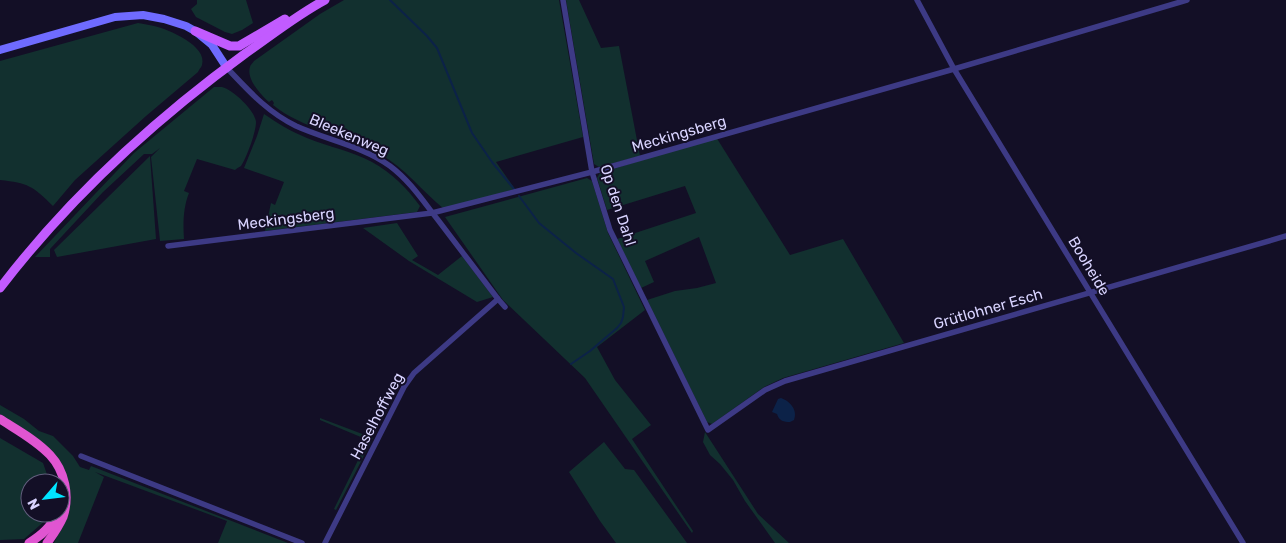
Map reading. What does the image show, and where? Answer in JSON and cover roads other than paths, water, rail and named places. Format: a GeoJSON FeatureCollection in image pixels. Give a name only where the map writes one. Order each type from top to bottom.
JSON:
{"type":"FeatureCollection","features":[{"type":"Feature","properties":{"kind":"highway"},"geometry":{"type":"LineString","coordinates":[[0,419],[49,454],[63,477],[66,494],[65,508],[56,530],[47,543]]}},
{"type":"Feature","properties":{"kind":"highway"},"geometry":{"type":"LineString","coordinates":[[0,425],[29,443],[43,455],[55,473]]}},
{"type":"Feature","properties":{"kind":"highway"},"geometry":{"type":"LineString","coordinates":[[29,543],[39,537],[52,523]]}},
{"type":"Feature","properties":{"kind":"main road"},"geometry":{"type":"LineString","coordinates":[[0,50],[103,20],[130,15],[143,15],[164,19],[186,26],[230,46],[239,46],[324,0]]}},
{"type":"Feature","properties":{"kind":"main road"},"geometry":{"type":"LineString","coordinates":[[0,288],[68,209],[153,128],[202,87],[304,11]]}},
{"type":"Feature","properties":{"kind":"main road"},"geometry":{"type":"LineString","coordinates":[[195,30],[212,45],[227,68]]}},
{"type":"Feature","properties":{"kind":"street","name":"Op den Dahl"},"geometry":{"type":"LineString","coordinates":[[563,0],[592,172],[610,230],[708,430]]}},
{"type":"Feature","properties":{"kind":"street","name":"Booheide"},"geometry":{"type":"LineString","coordinates":[[917,0],[954,69],[1244,543]]}},
{"type":"Feature","properties":{"kind":"street","name":"Meckingsberg"},"geometry":{"type":"LineString","coordinates":[[168,246],[432,213],[592,172],[954,69],[1187,0]]}},
{"type":"Feature","properties":{"kind":"street","name":"Bleekenweg"},"geometry":{"type":"LineString","coordinates":[[227,68],[250,94],[277,115],[295,125],[360,150],[390,166],[410,184],[505,307]]}},
{"type":"Feature","properties":{"kind":"street","name":"Grütlohner Esch"},"geometry":{"type":"LineString","coordinates":[[708,430],[765,390],[785,381],[1286,236]]}},
{"type":"Feature","properties":{"kind":"street","name":"Haselhoffweg"},"geometry":{"type":"LineString","coordinates":[[325,543],[404,387],[414,373],[498,299]]}},
{"type":"Feature","properties":{"kind":"street"},"geometry":{"type":"LineString","coordinates":[[81,456],[302,543]]}},
{"type":"Feature","properties":{"kind":"water"},"geometry":{"type":"Polygon","coordinates":[[[781,398],[787,401],[794,409],[794,420],[790,422],[782,421],[777,414],[772,412],[778,399],[781,398]]]}},
{"type":"Feature","properties":{"kind":"waterway"},"geometry":{"type":"LineString","coordinates":[[390,0],[437,48],[472,133],[514,189]]}},
{"type":"Feature","properties":{"kind":"waterway"},"geometry":{"type":"LineString","coordinates":[[519,196],[539,223],[576,253],[613,279],[624,307],[623,317],[617,328],[571,364]]}}]}
